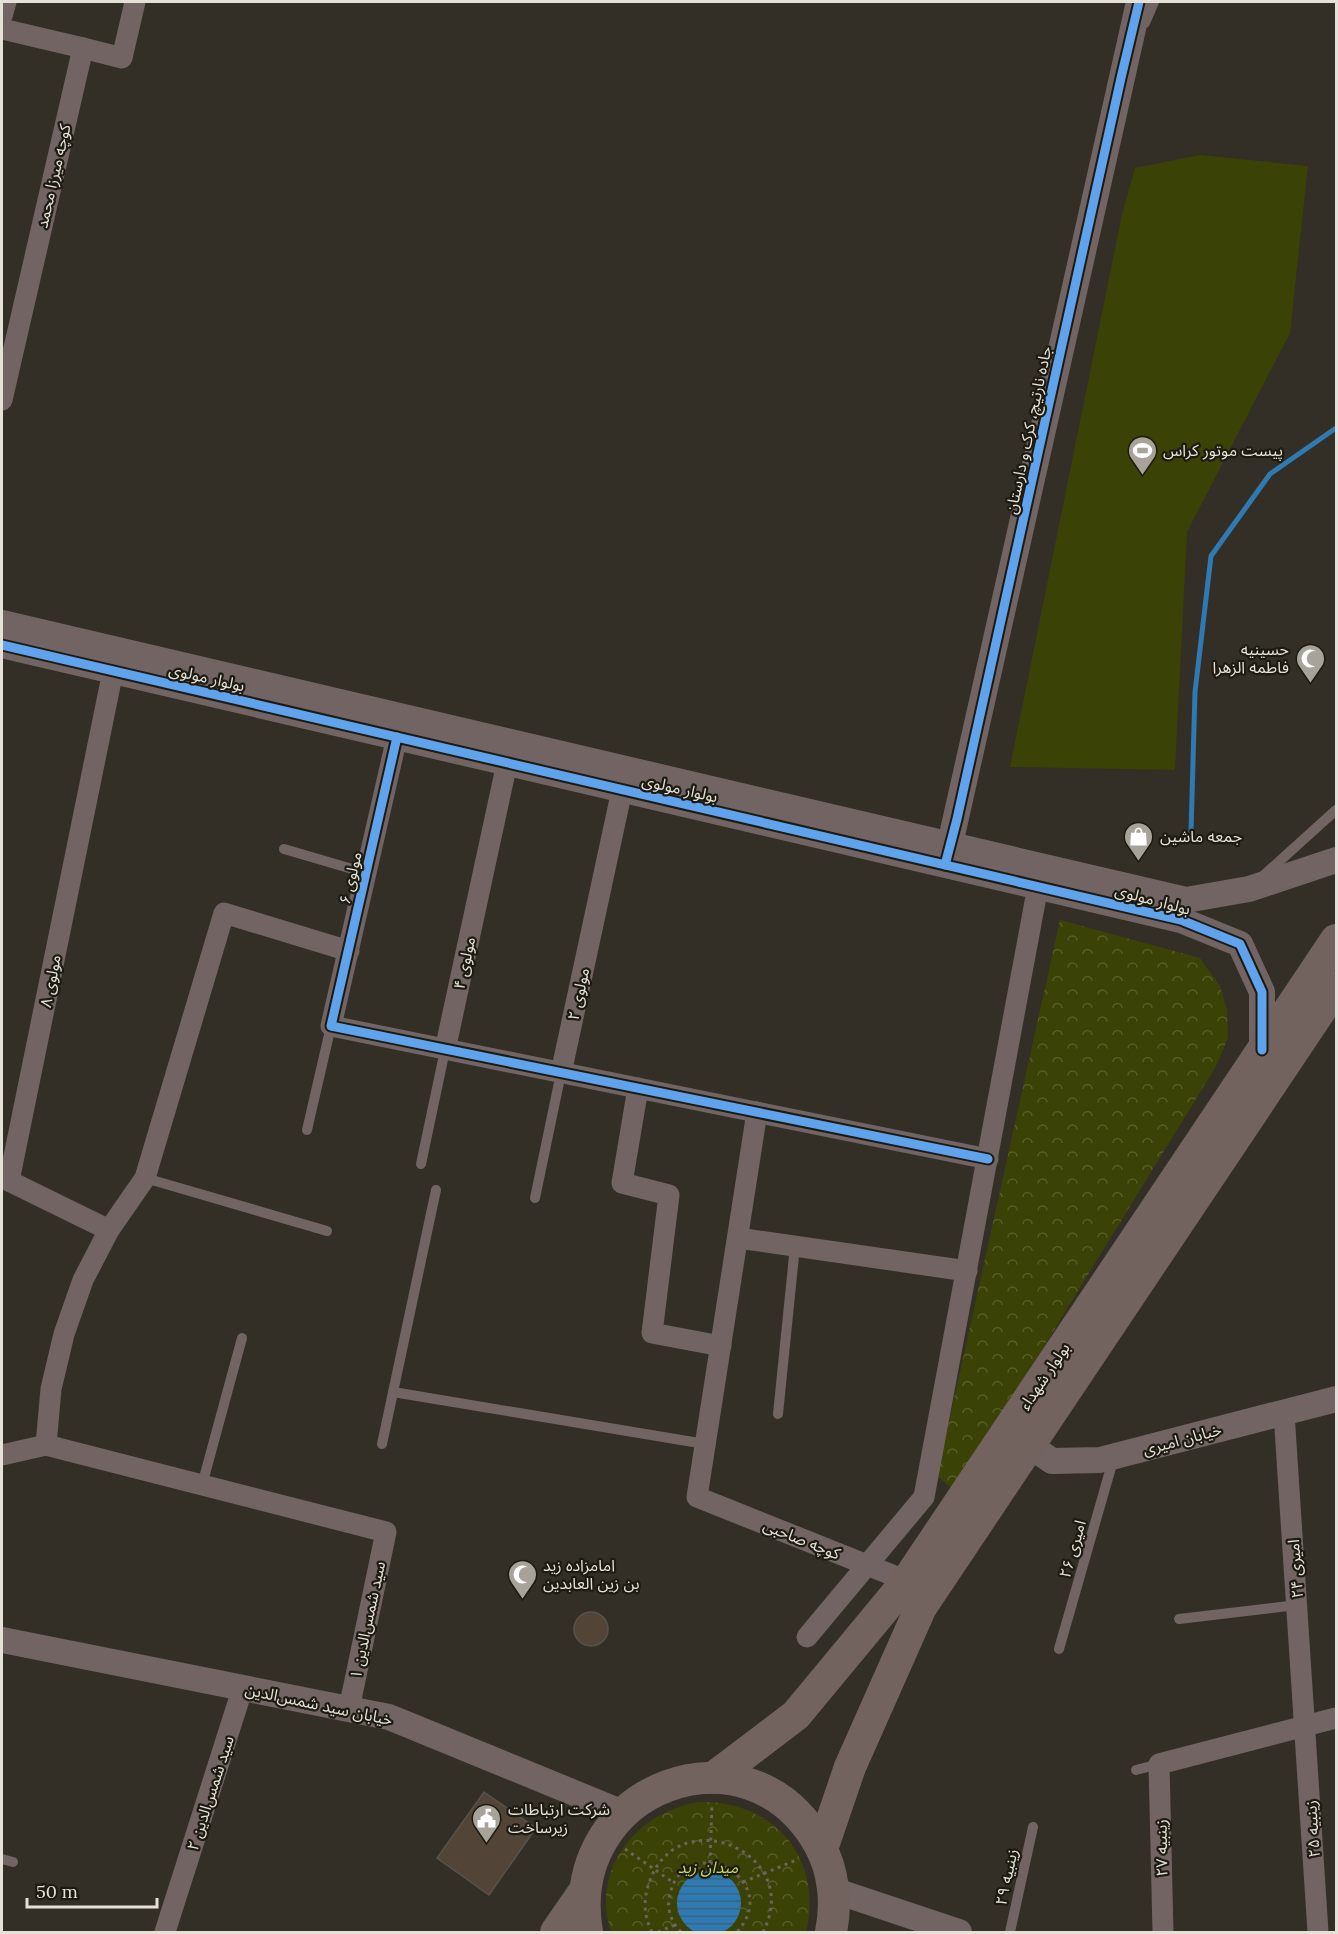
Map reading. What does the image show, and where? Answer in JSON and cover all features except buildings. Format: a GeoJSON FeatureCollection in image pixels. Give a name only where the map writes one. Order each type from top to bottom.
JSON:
{"type":"FeatureCollection","features":[{"type":"Feature","properties":{"kind":"main road","name":"بولوار شهداء"},"geometry":{"type":"LineString","coordinates":[[805,1856],[850,1767],[921,1607],[1029,1445],[1262,1050],[1336,940]]}},
{"type":"Feature","properties":{"kind":"main road","name":"بولوار شهداء"},"geometry":{"type":"LineString","coordinates":[[716,1790],[796,1715],[907,1581],[955,1509],[1336,987]]}},
{"type":"Feature","properties":{"kind":"main road"},"geometry":{"type":"LineString","coordinates":[[587,1932],[584,1904],[587,1875],[597,1848],[623,1813],[645,1796],[664,1787],[685,1781],[716,1790],[728,1780],[750,1785],[784,1803],[805,1824],[805,1856],[827,1862],[833,1890],[831,1932]]}},
{"type":"Feature","properties":{"kind":"main road"},"geometry":{"type":"LineString","coordinates":[[556,1932],[585,1890]]}},
{"type":"Feature","properties":{"kind":"street"},"geometry":{"type":"LineString","coordinates":[[2,16],[6,2]]}},
{"type":"Feature","properties":{"kind":"street"},"geometry":{"type":"LineString","coordinates":[[2,30],[122,57],[135,2]]}},
{"type":"Feature","properties":{"kind":"street","name":"جاده نارتیچ، کرک و دارستان"},"geometry":{"type":"LineString","coordinates":[[948,855],[1139,2]]}},
{"type":"Feature","properties":{"kind":"street","name":"کوچه میرزا محمد"},"geometry":{"type":"LineString","coordinates":[[2,400],[83,48]]}},
{"type":"Feature","properties":{"kind":"street","name":"بولوار مولوی"},"geometry":{"type":"LineString","coordinates":[[2,623],[257,694],[397,737],[622,789],[948,855],[1038,886],[1184,910],[1336,860]]}},
{"type":"Feature","properties":{"kind":"street","name":"بولوار مولوی"},"geometry":{"type":"LineString","coordinates":[[2,645],[113,671],[257,694],[1184,910],[1240,944],[1263,992],[1262,1050]]}},
{"type":"Feature","properties":{"kind":"street","name":"مولوی ۸"},"geometry":{"type":"LineString","coordinates":[[109,1230],[9,1181],[113,671]]}},
{"type":"Feature","properties":{"kind":"street","name":"مولوی ۶"},"geometry":{"type":"LineString","coordinates":[[331,1026],[397,737]]}},
{"type":"Feature","properties":{"kind":"street","name":"مولوی ۴"},"geometry":{"type":"LineString","coordinates":[[445,1050],[507,763]]}},
{"type":"Feature","properties":{"kind":"street","name":"مولوی ۲"},"geometry":{"type":"LineString","coordinates":[[561,1073],[622,789]]}},
{"type":"Feature","properties":{"kind":"street"},"geometry":{"type":"LineString","coordinates":[[807,1637],[924,1497],[1038,886]]}},
{"type":"Feature","properties":{"kind":"street"},"geometry":{"type":"LineString","coordinates":[[46,1445],[51,1389],[64,1334],[83,1280],[109,1230],[145,1178],[224,913],[349,951]]}},
{"type":"Feature","properties":{"kind":"street"},"geometry":{"type":"LineString","coordinates":[[331,1026],[988,1159]]}},
{"type":"Feature","properties":{"kind":"street"},"geometry":{"type":"LineString","coordinates":[[638,1088],[622,1183],[669,1195],[652,1333],[721,1346]]}},
{"type":"Feature","properties":{"kind":"street"},"geometry":{"type":"LineString","coordinates":[[705,1444],[757,1112]]}},
{"type":"Feature","properties":{"kind":"street"},"geometry":{"type":"LineString","coordinates":[[738,1238],[967,1271]]}},
{"type":"Feature","properties":{"kind":"street","name":"خیابان امیری"},"geometry":{"type":"LineString","coordinates":[[1029,1445],[1052,1461],[1100,1460],[1336,1399]]}},
{"type":"Feature","properties":{"kind":"street","name":"امیری ۲۴"},"geometry":{"type":"LineString","coordinates":[[1284,1413],[1305,1726]]}},
{"type":"Feature","properties":{"kind":"street","name":"کوچه صاحبی"},"geometry":{"type":"LineString","coordinates":[[705,1444],[697,1497],[907,1581]]}},
{"type":"Feature","properties":{"kind":"street"},"geometry":{"type":"LineString","coordinates":[[2,1455],[46,1445],[202,1485]]}},
{"type":"Feature","properties":{"kind":"street","name":"سید شمس‌الدین ۱"},"geometry":{"type":"LineString","coordinates":[[202,1485],[386,1532],[349,1709]]}},
{"type":"Feature","properties":{"kind":"street"},"geometry":{"type":"LineString","coordinates":[[924,1497],[955,1509]]}},
{"type":"Feature","properties":{"kind":"street","name":"خیابان سید شمس‌الدین"},"geometry":{"type":"LineString","coordinates":[[2,1640],[389,1717],[623,1813]]}},
{"type":"Feature","properties":{"kind":"street","name":"سید شمس‌الدین ۲"},"geometry":{"type":"LineString","coordinates":[[165,1932],[243,1687]]}},
{"type":"Feature","properties":{"kind":"street"},"geometry":{"type":"LineString","coordinates":[[1159,1764],[1336,1718]]}},
{"type":"Feature","properties":{"kind":"street","name":"زینبیه ۲۵"},"geometry":{"type":"LineString","coordinates":[[1305,1726],[1318,1932]]}},
{"type":"Feature","properties":{"kind":"street","name":"زینبیه ۲۷"},"geometry":{"type":"LineString","coordinates":[[1159,1764],[1163,1932]]}},
{"type":"Feature","properties":{"kind":"street"},"geometry":{"type":"LineString","coordinates":[[833,1890],[959,1932]]}},
{"type":"Feature","properties":{"kind":"lane"},"geometry":{"type":"LineString","coordinates":[[1121,78],[1154,2]]}},
{"type":"Feature","properties":{"kind":"lane"},"geometry":{"type":"LineString","coordinates":[[1249,889],[1336,810]]}},
{"type":"Feature","properties":{"kind":"lane"},"geometry":{"type":"LineString","coordinates":[[284,849],[366,873]]}},
{"type":"Feature","properties":{"kind":"lane","name":"مولوی ۶"},"geometry":{"type":"LineString","coordinates":[[308,1130],[331,1026]]}},
{"type":"Feature","properties":{"kind":"lane","name":"مولوی ۴"},"geometry":{"type":"LineString","coordinates":[[421,1164],[445,1050]]}},
{"type":"Feature","properties":{"kind":"lane","name":"مولوی ۲"},"geometry":{"type":"LineString","coordinates":[[535,1198],[561,1073]]}},
{"type":"Feature","properties":{"kind":"lane"},"geometry":{"type":"LineString","coordinates":[[145,1178],[327,1231]]}},
{"type":"Feature","properties":{"kind":"lane"},"geometry":{"type":"LineString","coordinates":[[382,1443],[436,1190]]}},
{"type":"Feature","properties":{"kind":"lane"},"geometry":{"type":"LineString","coordinates":[[778,1414],[795,1246]]}},
{"type":"Feature","properties":{"kind":"lane"},"geometry":{"type":"LineString","coordinates":[[202,1485],[242,1338]]}},
{"type":"Feature","properties":{"kind":"lane"},"geometry":{"type":"LineString","coordinates":[[393,1392],[705,1444]]}},
{"type":"Feature","properties":{"kind":"lane","name":"امیری ۲۶"},"geometry":{"type":"LineString","coordinates":[[1059,1649],[1114,1457]]}},
{"type":"Feature","properties":{"kind":"lane"},"geometry":{"type":"LineString","coordinates":[[1179,1619],[1297,1605]]}},
{"type":"Feature","properties":{"kind":"lane"},"geometry":{"type":"LineString","coordinates":[[1136,1770],[1159,1764]]}},
{"type":"Feature","properties":{"kind":"lane","name":"زینبیه ۲۹"},"geometry":{"type":"LineString","coordinates":[[1010,1932],[1033,1827]]}},
{"type":"Feature","properties":{"kind":"path"},"geometry":{"type":"LineString","coordinates":[[710,1863],[712,1802],[716,1790]]}},
{"type":"Feature","properties":{"kind":"path"},"geometry":{"type":"LineString","coordinates":[[652,1932],[646,1916],[645,1902],[647,1889],[655,1870],[664,1858],[675,1850],[689,1843],[711,1840],[732,1845],[744,1852],[755,1861],[764,1874],[771,1905],[769,1921],[764,1932]]}},
{"type":"Feature","properties":{"kind":"path"},"geometry":{"type":"LineString","coordinates":[[623,1848],[674,1883]]}},
{"type":"Feature","properties":{"kind":"path"},"geometry":{"type":"LineString","coordinates":[[743,1882],[805,1856]]}},
{"type":"Feature","properties":{"kind":"path"},"geometry":{"type":"LineString","coordinates":[[681,1932],[675,1925],[668,1904],[674,1883],[686,1870],[710,1863],[725,1866],[738,1875],[748,1893],[749,1905],[746,1917],[737,1932]]}},
{"type":"Feature","properties":{"kind":"path"},"geometry":{"type":"LineString","coordinates":[[658,1932],[675,1925]]}},
{"type":"Feature","properties":{"kind":"green space","name":"پیست موتور کراس"},"geometry":{"type":"Polygon","coordinates":[[[1200,155],[1308,166],[1290,333],[1187,532],[1175,770],[1010,767],[1122,214],[1135,168],[1200,155]]]}},
{"type":"Feature","properties":{"kind":"green space"},"geometry":{"type":"Polygon","coordinates":[[[1060,920],[1200,958],[1220,986],[1227,1010],[1228,1038],[1215,1068],[955,1491],[937,1476],[1060,920]]]}},
{"type":"Feature","properties":{"kind":"green space","name":"میدان زید"},"geometry":{"type":"Polygon","coordinates":[[[700,1802],[727,1804],[750,1811],[771,1823],[788,1839],[800,1859],[807,1881],[810,1906],[806,1932],[611,1932],[606,1908],[607,1886],[624,1846],[639,1830],[657,1817],[700,1802]]]}},
{"type":"Feature","properties":{"kind":"water"},"geometry":{"type":"Polygon","coordinates":[[[703,1871],[715,1871],[732,1880],[739,1891],[741,1903],[739,1915],[732,1926],[715,1935],[703,1935],[691,1930],[682,1921],[677,1909],[677,1897],[682,1885],[691,1876],[703,1871]]]}},
{"type":"Feature","properties":{"kind":"waterway"},"geometry":{"type":"LineString","coordinates":[[1191,832],[1195,692],[1211,556],[1270,474],[1336,428]]}},
{"type":"Feature","properties":{"kind":"cycle path"},"geometry":{"type":"LineString","coordinates":[[945,865],[1139,2]]}},
{"type":"Feature","properties":{"kind":"cycle path"},"geometry":{"type":"LineString","coordinates":[[2,645],[1181,920],[1240,944],[1262,992],[1262,1050]]}},
{"type":"Feature","properties":{"kind":"cycle path"},"geometry":{"type":"LineString","coordinates":[[397,737],[331,1026],[988,1159]]}},
{"type":"Feature","properties":{"kind":"place","name":"پیست موتور کراس"},"geometry":{"type":"Point","coordinates":[1142,476]}},
{"type":"Feature","properties":{"kind":"place","name":"حسینیه فاطمه الزهرا"},"geometry":{"type":"Point","coordinates":[1310,684]}},
{"type":"Feature","properties":{"kind":"place","name":"جمعه ماشین"},"geometry":{"type":"Point","coordinates":[1139,862]}},
{"type":"Feature","properties":{"kind":"place","name":"امامزاده زید بن زین العابدین"},"geometry":{"type":"Point","coordinates":[522,1600]}},
{"type":"Feature","properties":{"kind":"place","name":"شرکت ارتباطات زیرساخت"},"geometry":{"type":"Point","coordinates":[487,1844]}}]}
